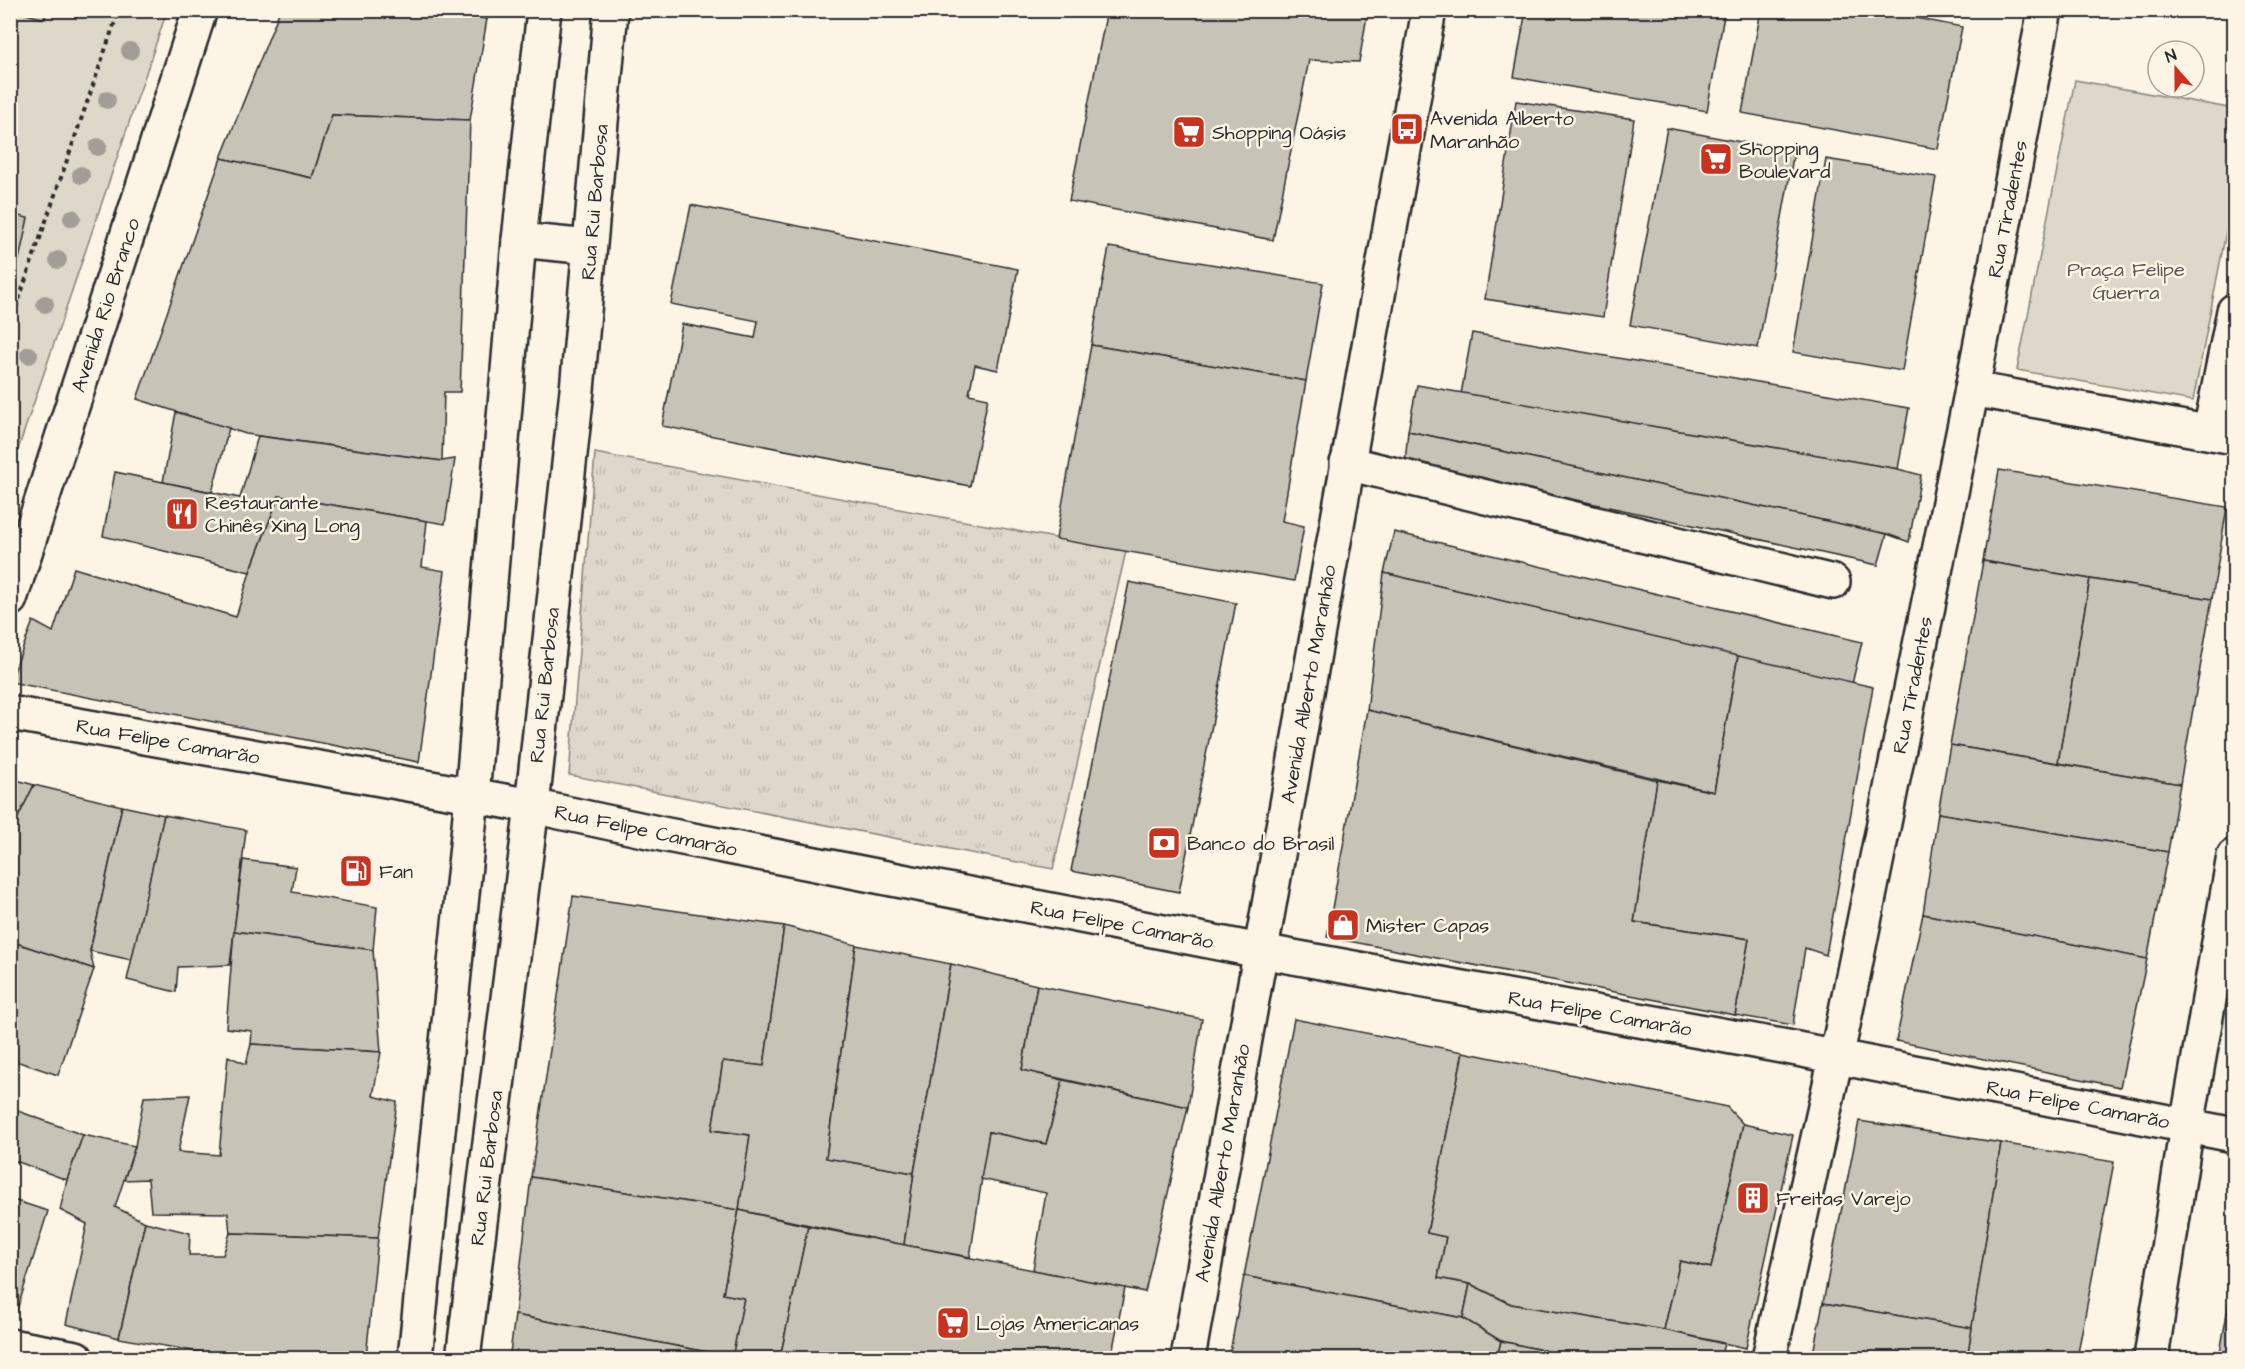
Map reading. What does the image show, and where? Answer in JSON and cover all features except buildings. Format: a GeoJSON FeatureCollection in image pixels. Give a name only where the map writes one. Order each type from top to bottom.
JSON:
{"type":"FeatureCollection","features":[{"type":"Feature","properties":{"kind":"street","name":"Avenida Rio Branco"},"geometry":{"type":"LineString","coordinates":[[10,599],[200,10]]}},
{"type":"Feature","properties":{"kind":"street"},"geometry":{"type":"LineString","coordinates":[[416,1359],[472,796],[519,240],[544,10]]}},
{"type":"Feature","properties":{"kind":"street","name":"Rua Rui Barbosa"},"geometry":{"type":"LineString","coordinates":[[463,1359],[532,806],[577,390],[612,10]]}},
{"type":"Feature","properties":{"kind":"street","name":"Avenida Alberto Maranhão"},"geometry":{"type":"LineString","coordinates":[[1188,1359],[1429,10]]}},
{"type":"Feature","properties":{"kind":"street","name":"Rua Tiradentes"},"geometry":{"type":"LineString","coordinates":[[1769,1359],[1836,1056],[1972,389],[2045,10]]}},
{"type":"Feature","properties":{"kind":"street"},"geometry":{"type":"LineString","coordinates":[[519,240],[589,247]]}},
{"type":"Feature","properties":{"kind":"street"},"geometry":{"type":"LineString","coordinates":[[1972,389],[2222,434],[2235,311]]}},
{"type":"Feature","properties":{"kind":"street"},"geometry":{"type":"LineString","coordinates":[[1347,464],[1833,582]]}},
{"type":"Feature","properties":{"kind":"street","name":"Rua Felipe Camarão"},"geometry":{"type":"LineString","coordinates":[[10,713],[532,806],[662,834],[1260,951],[1836,1056],[2235,1135]]}},
{"type":"Feature","properties":{"kind":"street"},"geometry":{"type":"LineString","coordinates":[[2151,1359],[2187,1126],[2235,856]]}},
{"type":"Feature","properties":{"kind":"street"},"geometry":{"type":"LineString","coordinates":[[10,1346],[76,1359]]}},
{"type":"Feature","properties":{"kind":"path"},"geometry":{"type":"LineString","coordinates":[[10,325],[119,10]]}},
{"type":"Feature","properties":{"kind":"green space"},"geometry":{"type":"Polygon","coordinates":[[[11,11],[167,11],[11,470],[11,11]]]}},
{"type":"Feature","properties":{"kind":"green space","name":"Praça Felipe Guerra"},"geometry":{"type":"Polygon","coordinates":[[[2075,80],[2146,93],[2146,99],[2179,99],[2234,109],[2234,191],[2193,401],[2017,370],[2075,80]]]}},
{"type":"Feature","properties":{"kind":"green space"},"geometry":{"type":"Polygon","coordinates":[[[595,453],[1126,551],[1053,869],[569,775],[595,453]]]}},
{"type":"Feature","properties":{"kind":"place","name":"Avenida Alberto Maranhão"},"geometry":{"type":"Point","coordinates":[1407,129]}},
{"type":"Feature","properties":{"kind":"place","name":"Shopping Oásis"},"geometry":{"type":"Point","coordinates":[1189,132]}},
{"type":"Feature","properties":{"kind":"place","name":"Shopping Boulevard"},"geometry":{"type":"Point","coordinates":[1716,159]}},
{"type":"Feature","properties":{"kind":"place","name":"Restaurante Chinês Xing Long"},"geometry":{"type":"Point","coordinates":[182,514]}},
{"type":"Feature","properties":{"kind":"place","name":"Banco do Brasil"},"geometry":{"type":"Point","coordinates":[1164,843]}},
{"type":"Feature","properties":{"kind":"place","name":"Fan"},"geometry":{"type":"Point","coordinates":[356,871]}},
{"type":"Feature","properties":{"kind":"place","name":"Mister Capas"},"geometry":{"type":"Point","coordinates":[1343,925]}},
{"type":"Feature","properties":{"kind":"place","name":"Freitas Varejo"},"geometry":{"type":"Point","coordinates":[1753,1198]}},
{"type":"Feature","properties":{"kind":"place","name":"Lojas Americanas"},"geometry":{"type":"Point","coordinates":[953,1323]}}]}
